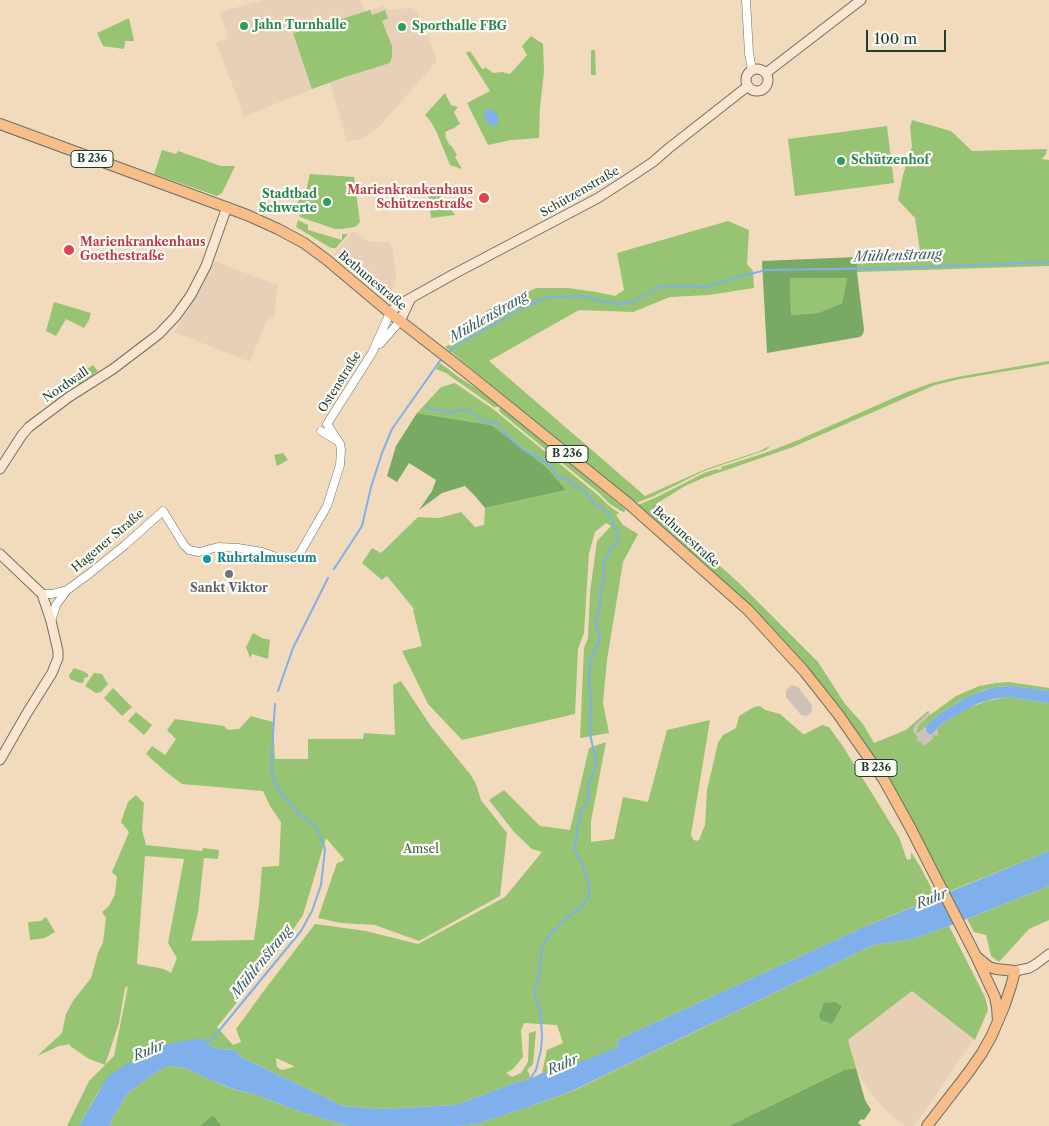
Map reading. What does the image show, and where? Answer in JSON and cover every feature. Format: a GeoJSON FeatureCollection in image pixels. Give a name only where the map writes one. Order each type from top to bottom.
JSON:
{"type":"FeatureCollection","features":[{"type":"Feature","properties":{"kind":"main road"},"geometry":{"type":"LineString","coordinates":[[766,73],[861,0]]}},
{"type":"Feature","properties":{"kind":"main road"},"geometry":{"type":"LineString","coordinates":[[758,69],[766,73],[768,82],[765,88],[754,91],[748,86],[746,77],[752,70],[758,69]]}},
{"type":"Feature","properties":{"kind":"main road","name":"Schützenstraße"},"geometry":{"type":"LineString","coordinates":[[390,313],[398,305],[452,275],[598,198],[653,162],[748,86]]}},
{"type":"Feature","properties":{"kind":"main road","name":"B 236"},"geometry":{"type":"LineString","coordinates":[[0,124],[227,207]]}},
{"type":"Feature","properties":{"kind":"main road","name":"Bethunestraße"},"geometry":{"type":"LineString","coordinates":[[227,207],[278,229],[318,253],[390,313],[633,507],[748,610],[804,671],[838,714],[884,780],[976,956],[995,997],[998,1021]]}},
{"type":"Feature","properties":{"kind":"main road","name":"Nordwall"},"geometry":{"type":"LineString","coordinates":[[0,469],[29,427],[69,397],[113,369],[159,334],[183,307],[200,279],[211,254],[227,207]]}},
{"type":"Feature","properties":{"kind":"main road"},"geometry":{"type":"LineString","coordinates":[[400,320],[412,298]]}},
{"type":"Feature","properties":{"kind":"main road"},"geometry":{"type":"LineString","coordinates":[[0,554],[42,594],[52,621],[58,651],[56,664],[0,760]]}},
{"type":"Feature","properties":{"kind":"main road"},"geometry":{"type":"LineString","coordinates":[[927,1126],[982,1053],[992,1035],[1008,996],[1014,971],[1029,968],[1049,954]]}},
{"type":"Feature","properties":{"kind":"main road","name":"Bethunestraße"},"geometry":{"type":"LineString","coordinates":[[976,956],[989,967],[1014,971]]}},
{"type":"Feature","properties":{"kind":"street"},"geometry":{"type":"LineString","coordinates":[[746,0],[749,53],[752,70]]}},
{"type":"Feature","properties":{"kind":"street","name":"Ostenstraße"},"geometry":{"type":"LineString","coordinates":[[372,353],[390,313]]}},
{"type":"Feature","properties":{"kind":"street","name":"Ostenstraße"},"geometry":{"type":"LineString","coordinates":[[338,441],[327,424],[372,353],[400,320]]}},
{"type":"Feature","properties":{"kind":"street"},"geometry":{"type":"LineString","coordinates":[[321,431],[338,441]]}},
{"type":"Feature","properties":{"kind":"street","name":"Hagener Straße"},"geometry":{"type":"LineString","coordinates":[[42,594],[52,594],[67,590],[90,574],[163,511],[189,550],[199,552],[218,548],[238,548],[285,559],[297,556],[327,506],[332,493],[341,457],[338,441]]}},
{"type":"Feature","properties":{"kind":"street"},"geometry":{"type":"LineString","coordinates":[[52,621],[56,605],[67,590]]}},
{"type":"Feature","properties":{"kind":"shaded area"},"geometry":{"type":"Polygon","coordinates":[[[263,0],[360,0],[365,12],[384,5],[387,10],[411,8],[417,13],[436,56],[436,62],[379,127],[360,139],[347,142],[330,82],[243,117],[241,107],[216,43],[228,38],[220,12],[263,0]]]}},
{"type":"Feature","properties":{"kind":"shaded area"},"geometry":{"type":"Polygon","coordinates":[[[352,232],[355,232],[369,242],[388,242],[392,246],[396,275],[394,286],[386,295],[334,254],[352,232]]]}},
{"type":"Feature","properties":{"kind":"shaded area"},"geometry":{"type":"Polygon","coordinates":[[[214,261],[278,285],[274,317],[267,320],[250,362],[174,332],[214,261]]]}},
{"type":"Feature","properties":{"kind":"shaded area"},"geometry":{"type":"Polygon","coordinates":[[[792,685],[798,687],[812,705],[809,715],[801,715],[786,697],[786,690],[792,685]]]}},
{"type":"Feature","properties":{"kind":"shaded area"},"geometry":{"type":"Polygon","coordinates":[[[928,711],[934,719],[925,728],[932,734],[941,726],[946,733],[926,753],[906,730],[928,711]]]}},
{"type":"Feature","properties":{"kind":"shaded area"},"geometry":{"type":"Polygon","coordinates":[[[912,991],[974,1039],[925,1111],[913,1126],[905,1126],[886,1111],[865,1086],[856,1068],[848,1040],[912,991]]]}},
{"type":"Feature","properties":{"kind":"green space"},"geometry":{"type":"Polygon","coordinates":[[[370,10],[372,15],[385,10],[388,18],[382,21],[392,46],[390,63],[312,89],[293,33],[370,10]]]}},
{"type":"Feature","properties":{"kind":"green space"},"geometry":{"type":"Polygon","coordinates":[[[129,18],[134,41],[125,41],[124,49],[103,46],[97,33],[129,18]]]}},
{"type":"Feature","properties":{"kind":"green space"},"geometry":{"type":"Polygon","coordinates":[[[531,36],[543,44],[544,72],[539,138],[511,140],[488,145],[467,103],[490,91],[466,53],[470,51],[482,69],[485,67],[493,73],[502,72],[510,74],[527,55],[522,46],[531,36]]]}},
{"type":"Feature","properties":{"kind":"green space"},"geometry":{"type":"Polygon","coordinates":[[[591,50],[595,50],[596,75],[591,75],[591,50]]]}},
{"type":"Feature","properties":{"kind":"green space"},"geometry":{"type":"Polygon","coordinates":[[[445,93],[451,105],[458,107],[454,112],[460,124],[445,132],[445,136],[457,155],[455,157],[462,169],[450,165],[437,133],[425,115],[445,93]]]}},
{"type":"Feature","properties":{"kind":"green space"},"geometry":{"type":"Polygon","coordinates":[[[912,120],[951,131],[972,151],[1047,149],[1042,159],[1049,160],[1049,266],[857,272],[857,257],[920,251],[915,218],[898,200],[912,146],[910,127],[912,120]]]}},
{"type":"Feature","properties":{"kind":"green space","name":"Schützenhof"},"geometry":{"type":"Polygon","coordinates":[[[887,126],[894,183],[795,196],[788,139],[887,126]]]}},
{"type":"Feature","properties":{"kind":"green space"},"geometry":{"type":"Polygon","coordinates":[[[162,150],[176,154],[178,151],[221,166],[235,166],[222,193],[217,196],[154,174],[162,150]]]}},
{"type":"Feature","properties":{"kind":"green space","name":"Stadtbad Schwerte"},"geometry":{"type":"Polygon","coordinates":[[[310,174],[354,177],[360,222],[355,227],[335,229],[300,217],[296,205],[299,198],[304,199],[310,174]]]}},
{"type":"Feature","properties":{"kind":"green space"},"geometry":{"type":"Polygon","coordinates":[[[437,190],[455,215],[431,218],[428,192],[437,190]]]}},
{"type":"Feature","properties":{"kind":"green space"},"geometry":{"type":"Polygon","coordinates":[[[298,220],[308,225],[308,230],[342,240],[342,234],[348,234],[336,248],[331,248],[296,227],[298,220]]]}},
{"type":"Feature","properties":{"kind":"green space"},"geometry":{"type":"Polygon","coordinates":[[[728,221],[749,230],[747,264],[753,271],[754,288],[709,295],[670,297],[633,312],[579,310],[489,361],[645,496],[706,469],[760,451],[771,445],[766,450],[704,471],[636,503],[445,347],[494,322],[486,311],[536,288],[568,288],[615,296],[624,290],[617,253],[728,221]]]}},
{"type":"Feature","properties":{"kind":"green space"},"geometry":{"type":"Polygon","coordinates":[[[857,257],[863,334],[860,337],[767,353],[762,261],[857,257]],[[790,278],[791,315],[818,313],[842,303],[847,278],[790,278]]]}},
{"type":"Feature","properties":{"kind":"green space"},"geometry":{"type":"Polygon","coordinates":[[[790,278],[847,278],[842,303],[818,313],[791,315],[790,278]]]}},
{"type":"Feature","properties":{"kind":"green space"},"geometry":{"type":"Polygon","coordinates":[[[54,302],[91,313],[84,328],[66,319],[56,336],[46,331],[54,302]]]}},
{"type":"Feature","properties":{"kind":"green space"},"geometry":{"type":"Polygon","coordinates":[[[1049,361],[1049,364],[935,385],[793,447],[703,478],[685,486],[656,504],[818,662],[845,704],[863,724],[874,743],[906,730],[928,711],[913,729],[918,737],[916,739],[924,746],[934,738],[932,736],[939,735],[937,729],[944,722],[986,701],[1008,697],[1049,703],[1049,851],[948,892],[886,775],[829,693],[759,615],[714,572],[638,505],[704,473],[722,469],[721,467],[796,441],[907,392],[932,383],[1049,361]]]}},
{"type":"Feature","properties":{"kind":"green space"},"geometry":{"type":"Polygon","coordinates":[[[440,363],[485,394],[499,407],[494,407],[446,373],[436,369],[440,363]]]}},
{"type":"Feature","properties":{"kind":"green space"},"geometry":{"type":"Polygon","coordinates":[[[93,365],[98,371],[79,385],[74,378],[93,365]]]}},
{"type":"Feature","properties":{"kind":"green space"},"geometry":{"type":"Polygon","coordinates":[[[455,383],[493,409],[599,496],[619,513],[616,515],[623,525],[638,534],[623,562],[607,660],[603,703],[609,733],[580,738],[584,648],[588,638],[590,592],[597,541],[611,526],[606,523],[595,532],[589,553],[584,633],[578,649],[575,714],[462,740],[428,704],[402,651],[422,646],[414,609],[387,576],[382,580],[362,563],[372,548],[381,553],[418,517],[439,518],[461,512],[475,527],[484,525],[485,508],[566,490],[491,425],[417,413],[441,387],[455,383]]]}},
{"type":"Feature","properties":{"kind":"green space"},"geometry":{"type":"Polygon","coordinates":[[[500,407],[626,510],[624,512],[621,511],[610,504],[501,413],[500,407]]]}},
{"type":"Feature","properties":{"kind":"green space"},"geometry":{"type":"Polygon","coordinates":[[[417,413],[491,425],[546,467],[566,490],[485,508],[465,486],[442,493],[419,510],[432,491],[436,480],[409,463],[397,482],[387,476],[396,446],[417,413]]]}},
{"type":"Feature","properties":{"kind":"green space"},"geometry":{"type":"Polygon","coordinates":[[[283,453],[288,460],[277,466],[274,455],[283,453]]]}},
{"type":"Feature","properties":{"kind":"green space"},"geometry":{"type":"Polygon","coordinates":[[[253,633],[270,640],[268,659],[252,654],[250,658],[246,647],[253,633]]]}},
{"type":"Feature","properties":{"kind":"green space"},"geometry":{"type":"Polygon","coordinates":[[[74,668],[88,674],[88,677],[84,678],[82,683],[70,679],[69,675],[74,668]]]}},
{"type":"Feature","properties":{"kind":"green space"},"geometry":{"type":"Polygon","coordinates":[[[94,673],[102,674],[108,684],[101,692],[96,693],[85,686],[94,673]]]}},
{"type":"Feature","properties":{"kind":"green space","name":"Amsel"},"geometry":{"type":"Polygon","coordinates":[[[401,681],[430,725],[470,774],[476,784],[481,800],[507,833],[500,896],[419,941],[375,925],[341,923],[318,918],[337,863],[344,859],[326,838],[303,915],[279,950],[217,1027],[233,1045],[241,1042],[236,1029],[315,924],[366,931],[418,944],[505,897],[542,852],[532,849],[514,832],[489,800],[504,790],[540,826],[570,830],[589,748],[606,742],[591,821],[591,842],[614,839],[623,797],[648,802],[667,730],[710,720],[691,835],[696,841],[699,840],[705,825],[707,790],[718,743],[723,735],[736,728],[739,716],[754,707],[760,706],[765,710],[780,714],[803,734],[822,725],[829,727],[899,837],[907,860],[911,859],[911,852],[936,897],[862,928],[617,1040],[618,1047],[569,1071],[565,1069],[565,1071],[561,1072],[555,1070],[542,1073],[547,1050],[563,1043],[557,1025],[524,1023],[521,1030],[523,1057],[513,1069],[506,1073],[512,1077],[521,1073],[528,1062],[529,1033],[536,1031],[533,1064],[527,1070],[530,1079],[514,1083],[456,1105],[381,1109],[343,1106],[241,1057],[235,1050],[207,1045],[100,1089],[79,1126],[67,1126],[89,1081],[105,1065],[89,1059],[70,1046],[70,1044],[59,1046],[37,1056],[62,1033],[66,1014],[73,1001],[91,978],[103,942],[106,918],[102,912],[109,906],[115,894],[117,877],[112,872],[129,832],[121,822],[128,802],[136,795],[144,803],[142,830],[146,845],[202,851],[203,848],[219,850],[218,859],[204,858],[198,913],[191,941],[254,940],[262,867],[279,866],[281,822],[263,791],[182,784],[146,754],[152,746],[165,755],[176,739],[167,730],[175,719],[224,726],[228,730],[239,729],[251,716],[273,722],[275,759],[308,759],[308,739],[363,739],[364,733],[395,735],[393,685],[401,681]],[[145,856],[137,964],[164,969],[171,973],[177,958],[168,943],[184,859],[145,856]],[[128,986],[125,988],[119,1023],[105,1065],[114,1056],[128,986]],[[276,1058],[277,1067],[282,1070],[294,1066],[276,1058]]]}},
{"type":"Feature","properties":{"kind":"green space"},"geometry":{"type":"Polygon","coordinates":[[[1009,682],[1049,688],[1049,691],[1015,686],[994,687],[984,690],[960,701],[939,714],[917,732],[919,725],[956,696],[979,686],[1009,682]]]}},
{"type":"Feature","properties":{"kind":"green space"},"geometry":{"type":"Polygon","coordinates":[[[113,688],[132,707],[122,716],[104,698],[113,688]]]}},
{"type":"Feature","properties":{"kind":"green space"},"geometry":{"type":"Polygon","coordinates":[[[136,712],[152,725],[144,735],[128,721],[136,712]]]}},
{"type":"Feature","properties":{"kind":"green space"},"geometry":{"type":"Polygon","coordinates":[[[1049,886],[1049,920],[1029,929],[999,962],[991,956],[986,935],[974,932],[967,919],[1049,886]]]}},
{"type":"Feature","properties":{"kind":"green space"},"geometry":{"type":"Polygon","coordinates":[[[46,917],[55,932],[45,938],[30,940],[28,922],[41,921],[46,917]]]}},
{"type":"Feature","properties":{"kind":"green space"},"geometry":{"type":"Polygon","coordinates":[[[949,926],[985,997],[988,1010],[975,1040],[912,991],[848,1040],[856,1068],[844,1070],[729,1126],[458,1126],[477,1124],[573,1091],[873,945],[913,939],[949,926]]]}},
{"type":"Feature","properties":{"kind":"green space"},"geometry":{"type":"Polygon","coordinates":[[[835,1002],[842,1006],[832,1024],[821,1020],[819,1016],[824,1003],[835,1002]]]}},
{"type":"Feature","properties":{"kind":"green space"},"geometry":{"type":"Polygon","coordinates":[[[169,1066],[186,1068],[235,1090],[254,1094],[301,1112],[348,1126],[222,1126],[213,1115],[200,1126],[109,1126],[128,1093],[158,1071],[169,1066]]]}},
{"type":"Feature","properties":{"kind":"green space"},"geometry":{"type":"Polygon","coordinates":[[[856,1068],[865,1100],[871,1110],[864,1120],[861,1119],[858,1123],[862,1126],[729,1126],[844,1070],[856,1068]]]}},
{"type":"Feature","properties":{"kind":"green space"},"geometry":{"type":"Polygon","coordinates":[[[213,1115],[222,1126],[200,1126],[213,1115]]]}},
{"type":"Feature","properties":{"kind":"water"},"geometry":{"type":"Polygon","coordinates":[[[487,109],[491,109],[498,116],[498,123],[494,126],[489,124],[484,116],[484,112],[487,109]]]}},
{"type":"Feature","properties":{"kind":"water"},"geometry":{"type":"Polygon","coordinates":[[[1015,686],[1049,691],[1049,703],[1008,697],[993,699],[979,703],[944,722],[931,735],[926,731],[925,727],[939,714],[960,701],[994,687],[1015,686]]]}},
{"type":"Feature","properties":{"kind":"water","name":"Ruhr"},"geometry":{"type":"Polygon","coordinates":[[[1049,851],[1049,886],[913,939],[873,945],[572,1091],[477,1124],[458,1126],[348,1126],[301,1112],[254,1094],[236,1090],[186,1068],[169,1066],[158,1071],[128,1093],[109,1126],[79,1126],[108,1076],[151,1049],[194,1039],[206,1039],[207,1045],[235,1050],[241,1057],[343,1106],[381,1109],[456,1105],[542,1073],[555,1070],[561,1072],[567,1068],[569,1071],[571,1066],[618,1047],[617,1040],[862,928],[1049,851]]]}},
{"type":"Feature","properties":{"kind":"waterway","name":"Mühlenstrang"},"geometry":{"type":"LineString","coordinates":[[447,353],[459,344],[526,306],[548,297],[585,296],[599,301],[619,304],[633,302],[661,286],[706,287],[766,270],[898,268],[1049,262]]}},
{"type":"Feature","properties":{"kind":"waterway","name":"Mühlenstrang"},"geometry":{"type":"LineString","coordinates":[[334,569],[362,526],[371,487],[392,429],[442,358]]}},
{"type":"Feature","properties":{"kind":"waterway"},"geometry":{"type":"LineString","coordinates":[[426,406],[432,410],[442,410],[449,413],[468,410],[485,422],[497,423],[506,435],[525,451],[551,467],[559,478],[568,479],[575,486],[585,491],[594,504],[610,516],[618,536],[617,543],[611,548],[603,562],[604,582],[600,592],[601,600],[596,621],[600,638],[590,661],[590,734],[596,761],[595,769],[588,784],[589,800],[580,814],[575,850],[589,883],[589,897],[582,906],[550,934],[542,948],[538,981],[534,992],[540,1011],[541,1050],[536,1070],[530,1079]]}},
{"type":"Feature","properties":{"kind":"waterway","name":"Mühlenstrang"},"geometry":{"type":"LineString","coordinates":[[278,691],[293,648],[328,578]]}},
{"type":"Feature","properties":{"kind":"waterway","name":"Mühlenstrang"},"geometry":{"type":"LineString","coordinates":[[206,1045],[301,931],[312,911],[321,885],[325,850],[323,842],[314,824],[301,816],[281,794],[272,774],[275,704]]}},
{"type":"Feature","properties":{"kind":"place","name":"Jahn Turnhalle"},"geometry":{"type":"Point","coordinates":[244,26]}},
{"type":"Feature","properties":{"kind":"place","name":"Sporthalle FBG"},"geometry":{"type":"Point","coordinates":[402,27]}},
{"type":"Feature","properties":{"kind":"place","name":"Schützenhof"},"geometry":{"type":"Point","coordinates":[841,161]}},
{"type":"Feature","properties":{"kind":"place","name":"Marienkrankenhaus Schützenstraße"},"geometry":{"type":"Point","coordinates":[484,198]}},
{"type":"Feature","properties":{"kind":"place","name":"Stadtbad Schwerte"},"geometry":{"type":"Point","coordinates":[327,202]}},
{"type":"Feature","properties":{"kind":"place","name":"Marienkrankenhaus Goethestraße"},"geometry":{"type":"Point","coordinates":[69,250]}},
{"type":"Feature","properties":{"kind":"place","name":"Ruhrtalmuseum"},"geometry":{"type":"Point","coordinates":[207,559]}},
{"type":"Feature","properties":{"kind":"place","name":"Sankt Viktor"},"geometry":{"type":"Point","coordinates":[229,574]}}]}
